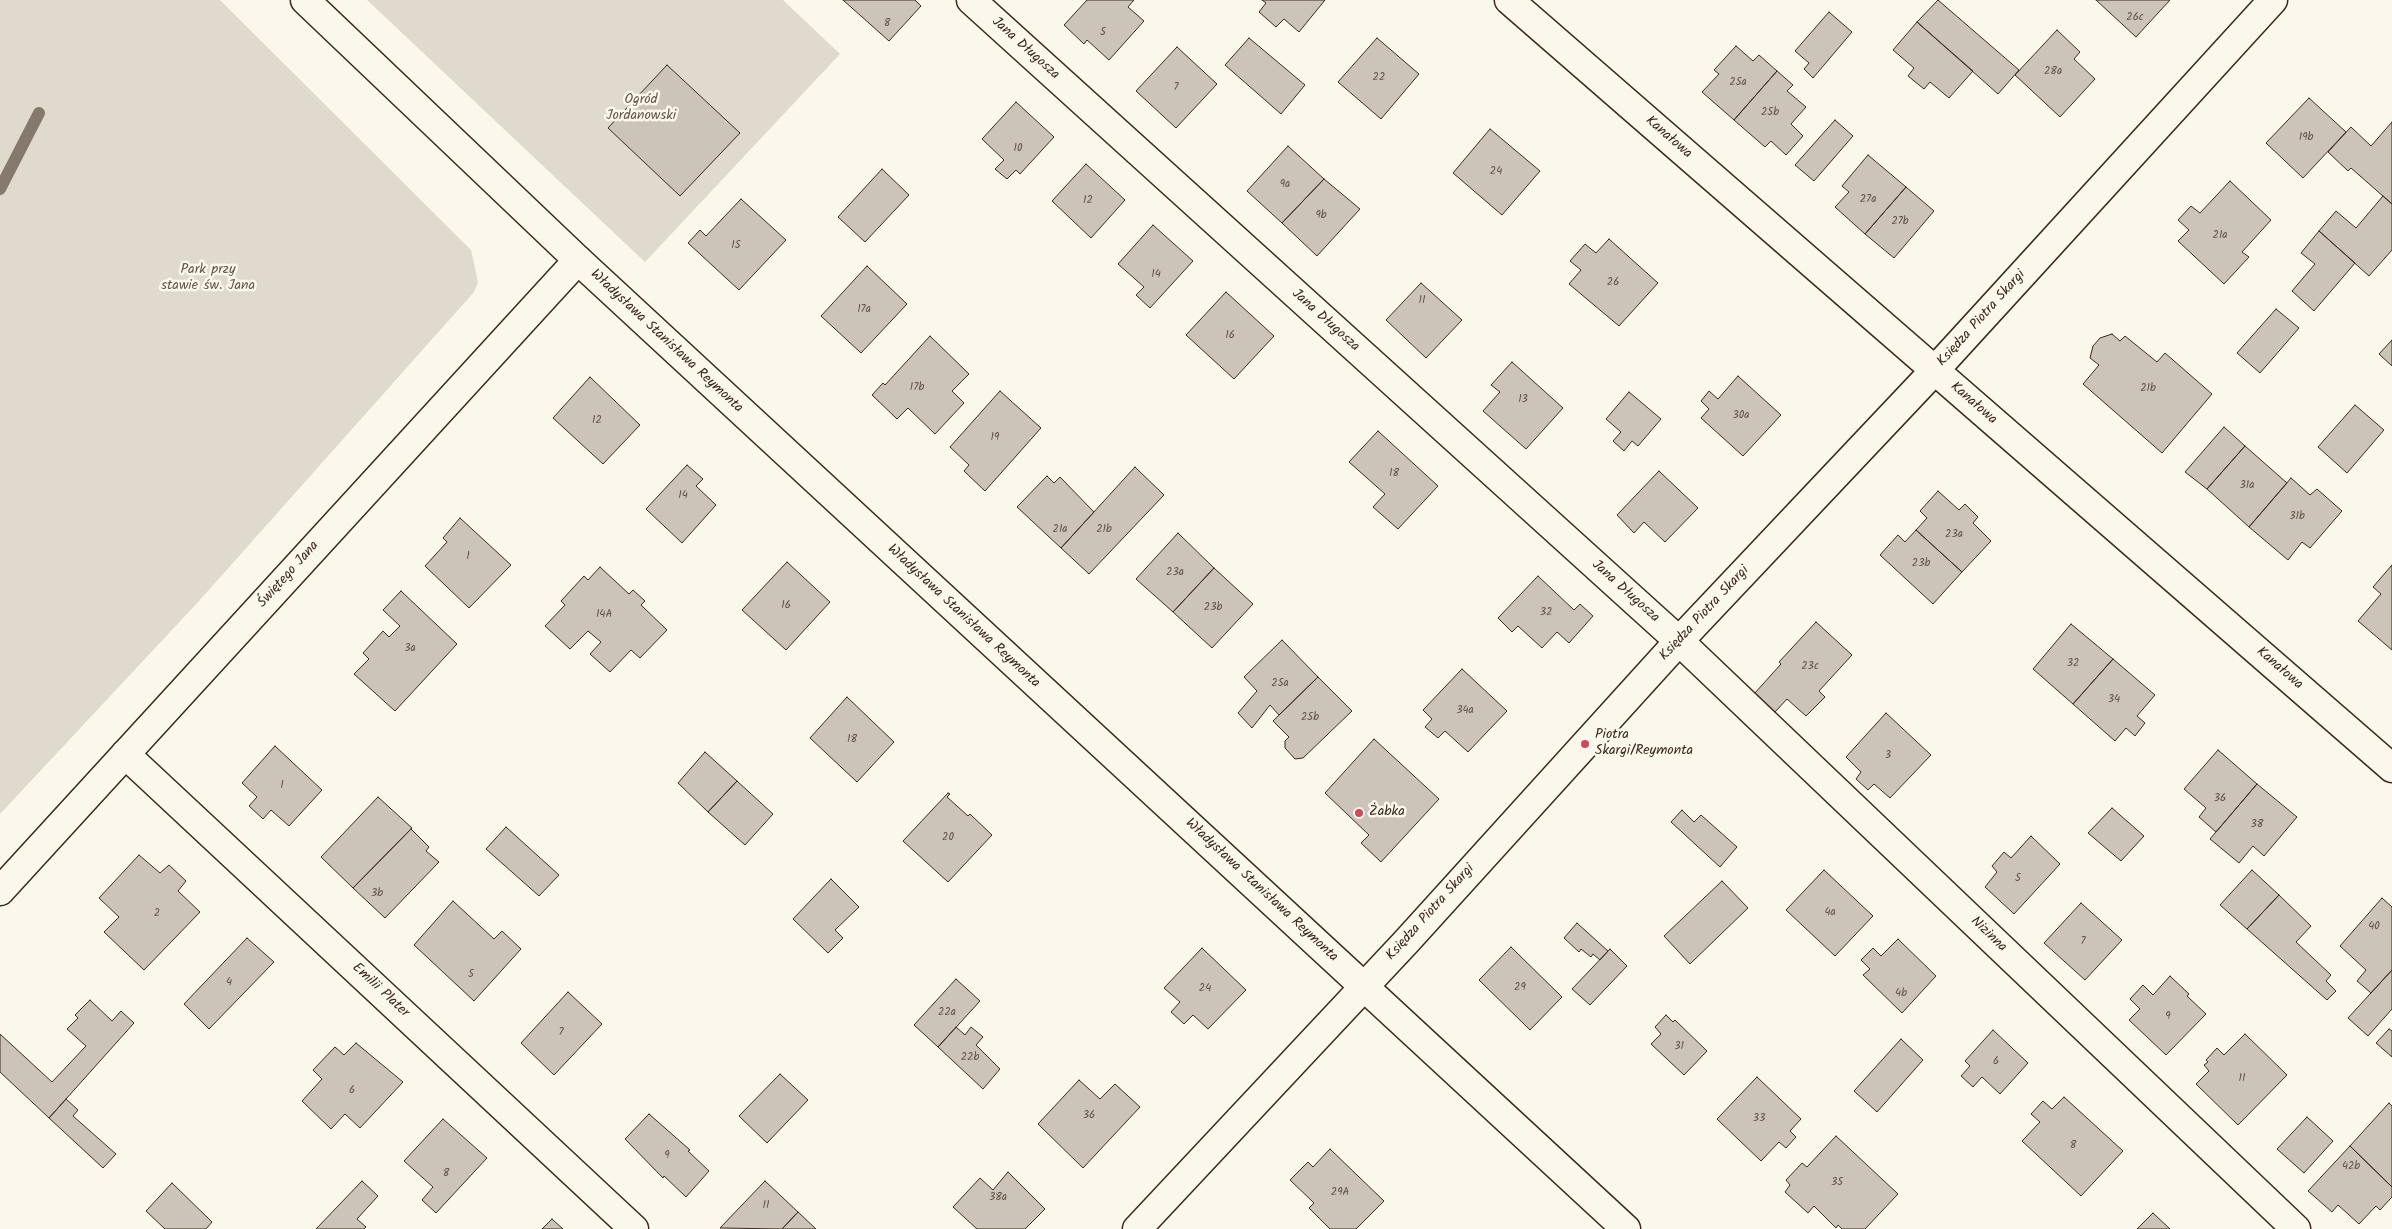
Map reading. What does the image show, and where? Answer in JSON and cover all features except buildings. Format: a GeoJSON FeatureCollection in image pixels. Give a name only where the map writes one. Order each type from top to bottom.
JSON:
{"type":"FeatureCollection","features":[{"type":"Feature","properties":{"kind":"street","name":"Władysława Stanisława Reymonta"},"geometry":{"type":"LineString","coordinates":[[305,0],[578,260],[1277,904],[1363,988],[1626,1229]]}},
{"type":"Feature","properties":{"kind":"street","name":"Jana Długosza"},"geometry":{"type":"LineString","coordinates":[[971,0],[1679,641]]}},
{"type":"Feature","properties":{"kind":"street","name":"Kanałowa"},"geometry":{"type":"LineString","coordinates":[[1509,0],[2392,768]]}},
{"type":"Feature","properties":{"kind":"street","name":"Księdza Piotra Skargi"},"geometry":{"type":"LineString","coordinates":[[1137,1229],[1363,988],[1679,641],[1935,370],[2273,0]]}},
{"type":"Feature","properties":{"kind":"street","name":"Świętego Jana"},"geometry":{"type":"LineString","coordinates":[[0,891],[578,260]]}},
{"type":"Feature","properties":{"kind":"street","name":"Nizinna"},"geometry":{"type":"LineString","coordinates":[[1679,641],[2296,1229]]}},
{"type":"Feature","properties":{"kind":"street","name":"Emilii Plater"},"geometry":{"type":"LineString","coordinates":[[125,754],[634,1229]]}},
{"type":"Feature","properties":{"kind":"green space","name":"Park przy stawie św. Jana"},"geometry":{"type":"Polygon","coordinates":[[[0,0],[220,0],[471,250],[478,282],[474,292],[199,601],[0,814],[0,0]]]}},
{"type":"Feature","properties":{"kind":"green space","name":"Ogród Jordanowski"},"geometry":{"type":"Polygon","coordinates":[[[367,0],[783,0],[840,54],[645,262],[367,0]]]}},
{"type":"Feature","properties":{"kind":"waterway"},"geometry":{"type":"LineString","coordinates":[[0,189],[39,113]]}},
{"type":"Feature","properties":{"kind":"place","name":"Piotra Skargi/Reymonta"},"geometry":{"type":"Point","coordinates":[1585,744]}},
{"type":"Feature","properties":{"kind":"place","name":"Żabka"},"geometry":{"type":"Point","coordinates":[1359,813]}}]}
